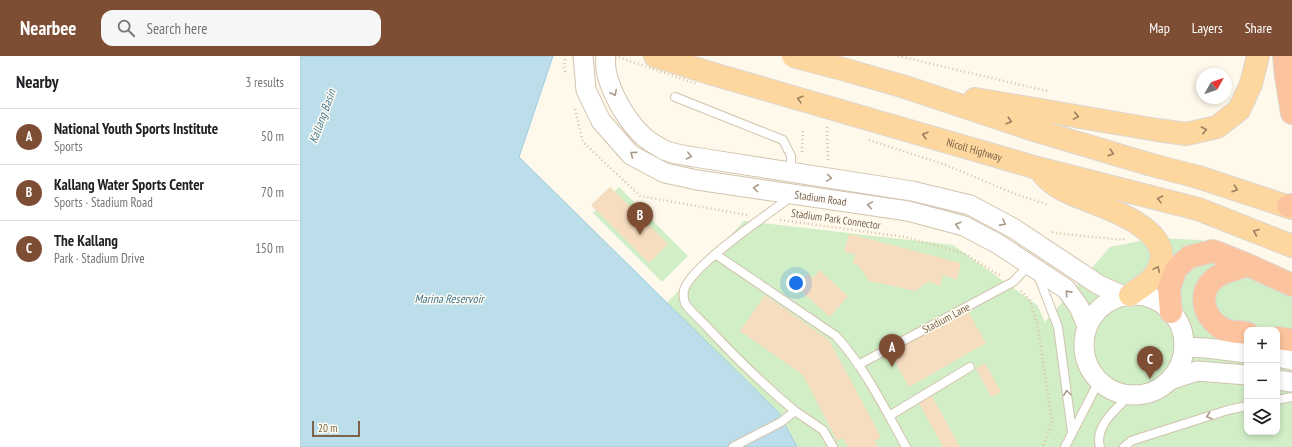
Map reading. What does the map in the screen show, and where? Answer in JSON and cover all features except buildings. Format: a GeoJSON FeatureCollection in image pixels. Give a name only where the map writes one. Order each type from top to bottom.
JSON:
{"type":"FeatureCollection","features":[{"type":"Feature","properties":{"kind":"highway","name":"Nicoll Highway"},"geometry":{"type":"LineString","coordinates":[[655,56],[1037,168],[1198,209],[1292,246]]}},
{"type":"Feature","properties":{"kind":"highway"},"geometry":{"type":"LineString","coordinates":[[793,56],[905,87],[1186,134],[1217,127],[1239,110],[1251,84],[1258,56]]}},
{"type":"Feature","properties":{"kind":"highway"},"geometry":{"type":"LineString","coordinates":[[1284,56],[1292,111]]}},
{"type":"Feature","properties":{"kind":"highway"},"geometry":{"type":"LineString","coordinates":[[1039,110],[1152,165],[1198,177],[1291,207]]}},
{"type":"Feature","properties":{"kind":"highway"},"geometry":{"type":"LineString","coordinates":[[1037,168],[1049,181],[1069,193],[1102,205],[1131,220],[1149,231],[1158,242],[1161,259],[1154,277],[1127,295]]}},
{"type":"Feature","properties":{"kind":"highway"},"geometry":{"type":"LineString","coordinates":[[1171,312],[1168,288],[1176,269],[1189,257],[1213,251],[1292,285]]}},
{"type":"Feature","properties":{"kind":"highway"},"geometry":{"type":"LineString","coordinates":[[1244,332],[1224,329],[1209,317],[1203,301],[1207,287],[1218,276],[1248,265]]}},
{"type":"Feature","properties":{"kind":"highway"},"geometry":{"type":"LineString","coordinates":[[1280,338],[1292,340]]}},
{"type":"Feature","properties":{"kind":"street","name":"Stadium Road"},"geometry":{"type":"LineString","coordinates":[[582,56],[586,90],[601,121],[631,154],[665,173],[697,180],[908,211],[964,226],[998,244],[1066,290],[1079,307],[1087,326]]}},
{"type":"Feature","properties":{"kind":"street","name":"Stadium Road"},"geometry":{"type":"LineString","coordinates":[[606,56],[605,62],[611,86],[622,110],[641,135],[665,150],[694,157],[912,191],[970,205],[1013,228],[1099,285],[1127,295]]}},
{"type":"Feature","properties":{"kind":"street"},"geometry":{"type":"LineString","coordinates":[[1170,380],[1180,365],[1184,347],[1181,328],[1171,312],[1159,302],[1145,296],[1127,295],[1108,302],[1096,312],[1087,326],[1084,340],[1085,355],[1090,369],[1099,381],[1113,391],[1130,395],[1145,394],[1158,389],[1170,380],[1197,370],[1244,376]]}},
{"type":"Feature","properties":{"kind":"street"},"geometry":{"type":"LineString","coordinates":[[1184,347],[1244,353]]}},
{"type":"Feature","properties":{"kind":"street"},"geometry":{"type":"LineString","coordinates":[[1280,358],[1292,360]]}},
{"type":"Feature","properties":{"kind":"street"},"geometry":{"type":"LineString","coordinates":[[1280,380],[1292,382]]}},
{"type":"Feature","properties":{"kind":"lane"},"geometry":{"type":"LineString","coordinates":[[675,97],[782,140],[791,156],[791,172]]}},
{"type":"Feature","properties":{"kind":"lane"},"geometry":{"type":"LineString","coordinates":[[795,194],[715,254],[688,283],[684,291],[685,304],[773,393],[795,411],[824,430],[833,447]]}},
{"type":"Feature","properties":{"kind":"lane"},"geometry":{"type":"LineString","coordinates":[[715,254],[836,336],[858,365],[906,447]]}},
{"type":"Feature","properties":{"kind":"lane"},"geometry":{"type":"LineString","coordinates":[[1033,267],[1058,327],[1072,432]]}},
{"type":"Feature","properties":{"kind":"lane","name":"Stadium Lane"},"geometry":{"type":"LineString","coordinates":[[858,365],[1013,282],[1033,267]]}},
{"type":"Feature","properties":{"kind":"lane"},"geometry":{"type":"LineString","coordinates":[[889,416],[970,367]]}},
{"type":"Feature","properties":{"kind":"lane"},"geometry":{"type":"LineString","coordinates":[[1065,447],[1099,381]]}},
{"type":"Feature","properties":{"kind":"lane"},"geometry":{"type":"LineString","coordinates":[[1100,447],[1098,443],[1100,431],[1107,419],[1130,395]]}},
{"type":"Feature","properties":{"kind":"lane"},"geometry":{"type":"LineString","coordinates":[[1280,399],[1292,397]]}},
{"type":"Feature","properties":{"kind":"lane"},"geometry":{"type":"LineString","coordinates":[[1124,447],[1131,441],[1228,410],[1244,407]]}},
{"type":"Feature","properties":{"kind":"lane"},"geometry":{"type":"LineString","coordinates":[[733,447],[781,422],[795,411]]}},
{"type":"Feature","properties":{"kind":"path"},"geometry":{"type":"LineString","coordinates":[[565,56],[564,66],[568,81]]}},
{"type":"Feature","properties":{"kind":"path"},"geometry":{"type":"LineString","coordinates":[[898,56],[1039,110]]}},
{"type":"Feature","properties":{"kind":"path","name":"Stadium Park Connector"},"geometry":{"type":"LineString","coordinates":[[573,104],[583,142],[640,196],[764,218],[905,237],[963,253],[1013,282],[1029,299],[1037,323],[1052,421],[1043,447]]}},
{"type":"Feature","properties":{"kind":"path"},"geometry":{"type":"LineString","coordinates":[[802,147],[803,128]]}},
{"type":"Feature","properties":{"kind":"path"},"geometry":{"type":"LineString","coordinates":[[827,128],[828,160]]}},
{"type":"Feature","properties":{"kind":"green space"},"geometry":{"type":"Polygon","coordinates":[[[619,187],[688,256],[662,282],[593,213],[619,187]]]}},
{"type":"Feature","properties":{"kind":"green space"},"geometry":{"type":"Polygon","coordinates":[[[744,221],[953,245],[1037,305],[1045,322],[1110,247],[1154,238],[1201,240],[1292,285],[1292,447],[797,447],[778,412],[667,303],[744,221]]]}},
{"type":"Feature","properties":{"kind":"water","name":"Marina Reservoir"},"geometry":{"type":"Polygon","coordinates":[[[300,56],[553,56],[519,157],[778,412],[797,447],[300,447],[300,56]]]}},
{"type":"Feature","properties":{"kind":"place","name":"Kallang Water Sports Center"},"geometry":{"type":"Point","coordinates":[640,235]}},
{"type":"Feature","properties":{"kind":"place","name":"National Youth Sports Institute"},"geometry":{"type":"Point","coordinates":[892,367]}},
{"type":"Feature","properties":{"kind":"place","name":"The Kallang"},"geometry":{"type":"Point","coordinates":[1150,379]}},
{"type":"Feature","properties":{"kind":"water label","name":"Kallang Basin"},"geometry":{"type":"Point","coordinates":[322,116]}}]}
